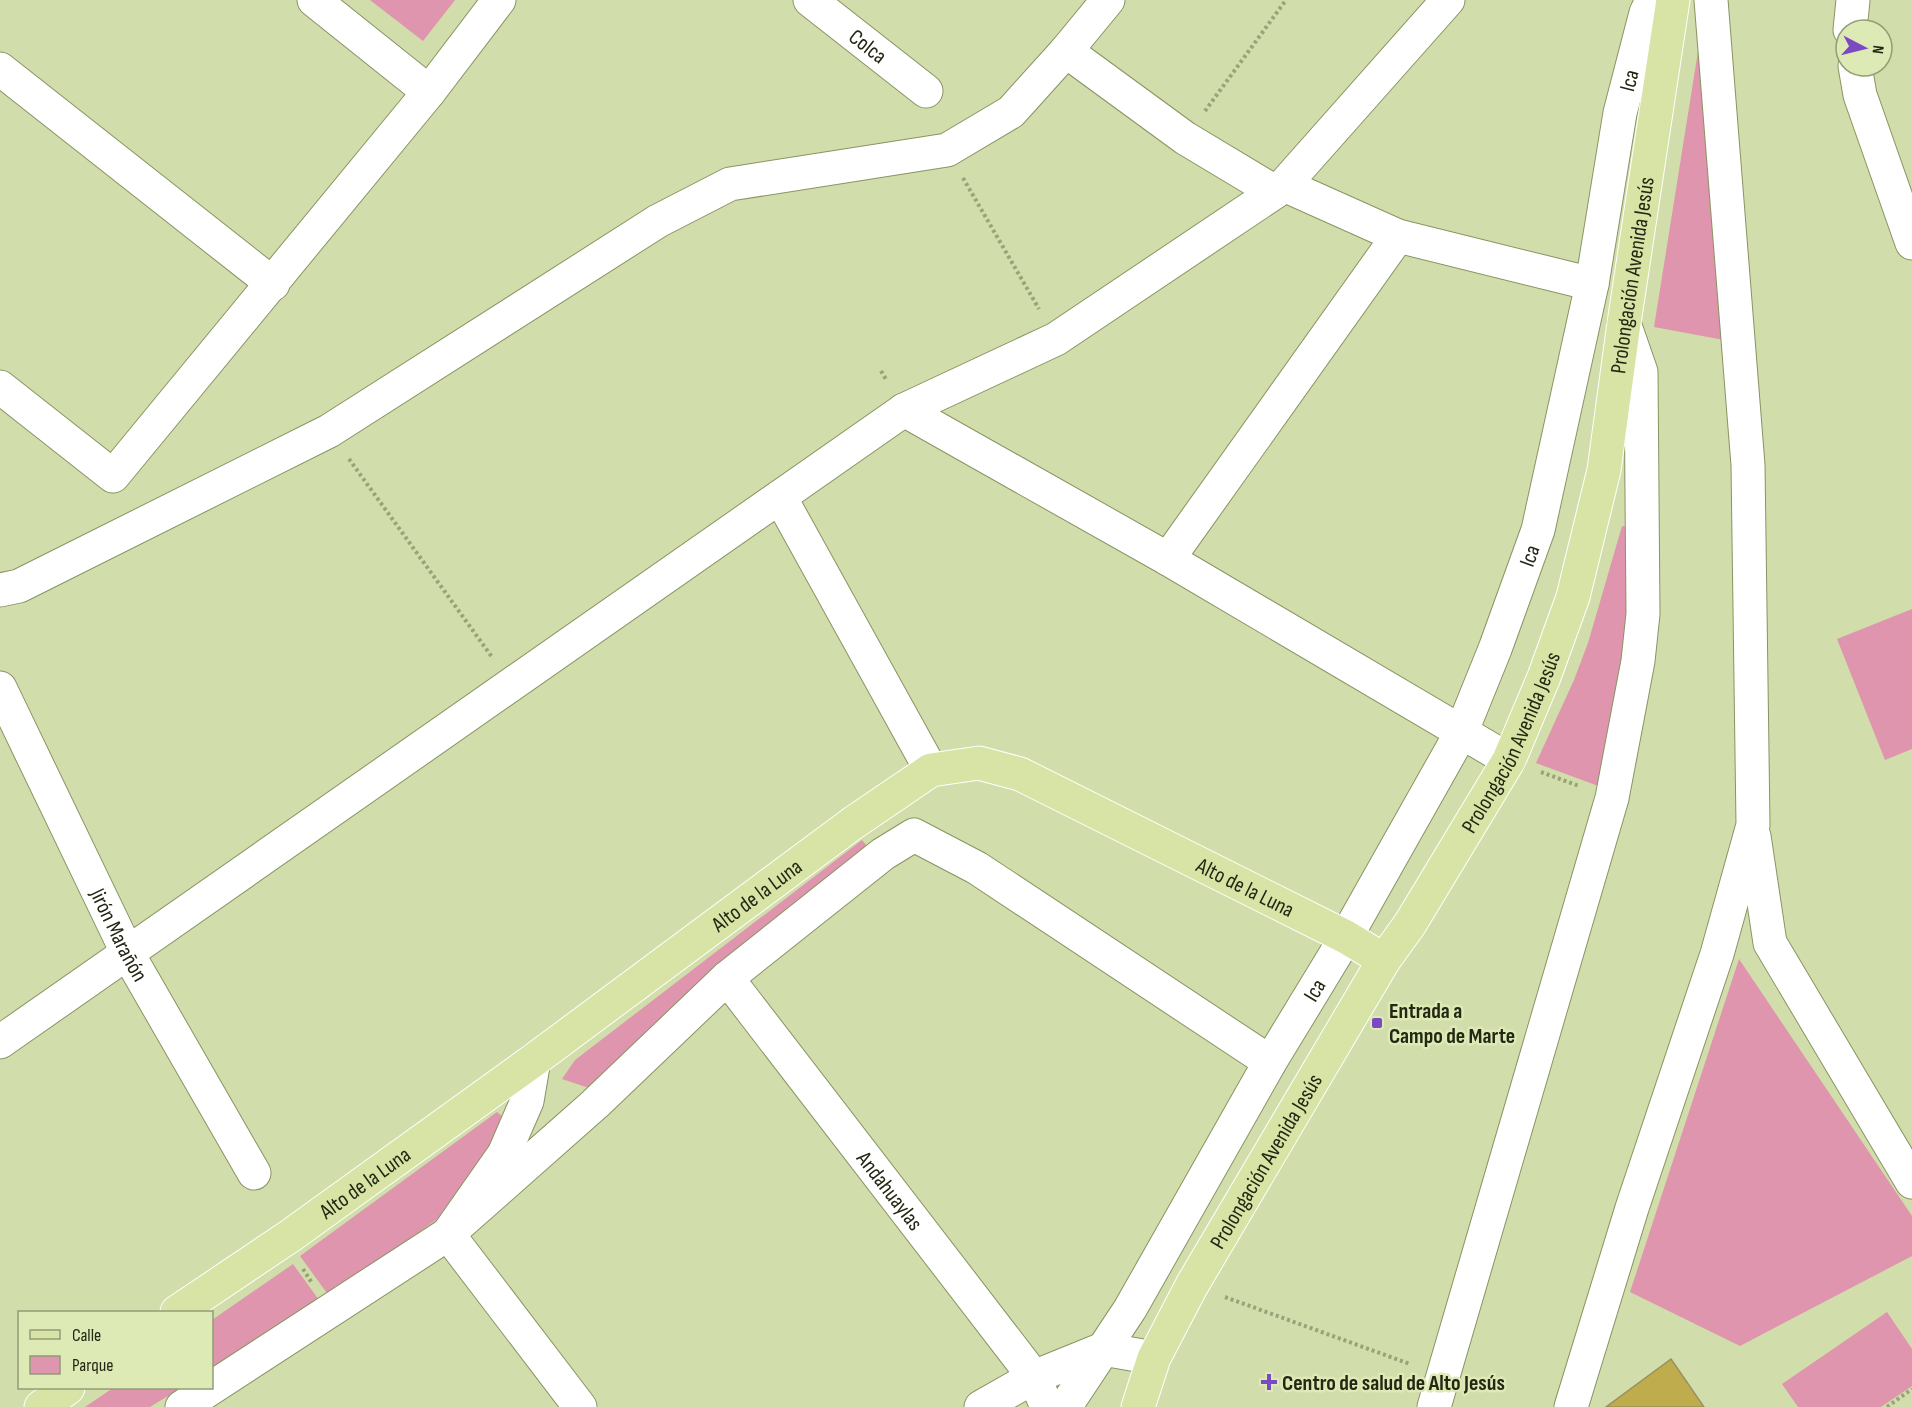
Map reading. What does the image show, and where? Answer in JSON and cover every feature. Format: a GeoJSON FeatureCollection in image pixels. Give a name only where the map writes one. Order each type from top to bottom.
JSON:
{"type":"FeatureCollection","features":[{"type":"Feature","properties":{"kind":"main road","name":"Prolongación Avenida Jesús"},"geometry":{"type":"LineString","coordinates":[[1138,1407],[1154,1358],[1203,1265],[1384,960],[1410,924],[1509,760],[1544,677],[1573,597],[1604,471],[1673,0]]}},
{"type":"Feature","properties":{"kind":"main road","name":"Alto de la Luna"},"geometry":{"type":"LineString","coordinates":[[178,1311],[290,1236],[534,1060],[853,823],[931,770],[979,764],[1020,774],[1346,937],[1384,960]]}},
{"type":"Feature","properties":{"kind":"main road"},"geometry":{"type":"LineString","coordinates":[[41,1407],[67,1389]]}},
{"type":"Feature","properties":{"kind":"street"},"geometry":{"type":"LineString","coordinates":[[314,0],[429,92]]}},
{"type":"Feature","properties":{"kind":"street"},"geometry":{"type":"LineString","coordinates":[[0,387],[113,476],[429,92],[499,0]]}},
{"type":"Feature","properties":{"kind":"street","name":"Colca"},"geometry":{"type":"LineString","coordinates":[[810,0],[926,91]]}},
{"type":"Feature","properties":{"kind":"street"},"geometry":{"type":"LineString","coordinates":[[0,590],[19,586],[328,431],[658,221],[730,184],[947,150],[1011,112],[1108,0]]}},
{"type":"Feature","properties":{"kind":"street"},"geometry":{"type":"LineString","coordinates":[[0,1042],[904,410],[1056,339],[1279,189],[1448,0]]}},
{"type":"Feature","properties":{"kind":"street","name":"Ica"},"geometry":{"type":"LineString","coordinates":[[1065,1407],[1130,1309],[1270,1062],[1346,937],[1461,733],[1495,649],[1538,530],[1592,284],[1620,113],[1646,13],[1652,0]]}},
{"type":"Feature","properties":{"kind":"street"},"geometry":{"type":"LineString","coordinates":[[1711,0],[1748,465],[1753,825],[1770,943],[1912,1182]]}},
{"type":"Feature","properties":{"kind":"street"},"geometry":{"type":"LineString","coordinates":[[1851,18],[1853,0]]}},
{"type":"Feature","properties":{"kind":"street"},"geometry":{"type":"LineString","coordinates":[[1066,51],[1185,138],[1279,189],[1398,236],[1592,284]]}},
{"type":"Feature","properties":{"kind":"street"},"geometry":{"type":"LineString","coordinates":[[0,69],[273,284]]}},
{"type":"Feature","properties":{"kind":"street"},"geometry":{"type":"LineString","coordinates":[[1858,78],[1860,94],[1912,243]]}},
{"type":"Feature","properties":{"kind":"street"},"geometry":{"type":"LineString","coordinates":[[1168,559],[1398,236]]}},
{"type":"Feature","properties":{"kind":"street"},"geometry":{"type":"LineString","coordinates":[[1434,1407],[1612,798],[1638,661],[1643,614],[1641,372],[1624,323]]}},
{"type":"Feature","properties":{"kind":"street"},"geometry":{"type":"LineString","coordinates":[[904,410],[1168,559],[1509,760]]}},
{"type":"Feature","properties":{"kind":"street"},"geometry":{"type":"LineString","coordinates":[[780,497],[931,770]]}},
{"type":"Feature","properties":{"kind":"street","name":"Jirón Marañón"},"geometry":{"type":"LineString","coordinates":[[0,688],[128,954],[254,1173]]}},
{"type":"Feature","properties":{"kind":"street"},"geometry":{"type":"LineString","coordinates":[[1571,1407],[1632,1208],[1717,954],[1753,825]]}},
{"type":"Feature","properties":{"kind":"street"},"geometry":{"type":"LineString","coordinates":[[213,1387],[448,1234],[595,1104],[727,978],[883,854],[914,835],[977,868],[1270,1062]]}},
{"type":"Feature","properties":{"kind":"street","name":"Andahuaylas"},"geometry":{"type":"LineString","coordinates":[[727,978],[1034,1377],[1047,1407]]}},
{"type":"Feature","properties":{"kind":"street"},"geometry":{"type":"LineString","coordinates":[[448,1234],[504,1154],[527,1101],[534,1060]]}},
{"type":"Feature","properties":{"kind":"street"},"geometry":{"type":"LineString","coordinates":[[448,1234],[579,1407]]}},
{"type":"Feature","properties":{"kind":"street"},"geometry":{"type":"LineString","coordinates":[[981,1407],[1034,1377],[1103,1349],[1154,1358]]}},
{"type":"Feature","properties":{"kind":"street"},"geometry":{"type":"LineString","coordinates":[[182,1407],[210,1389]]}},
{"type":"Feature","properties":{"kind":"path"},"geometry":{"type":"LineString","coordinates":[[1185,138],[1286,0]]}},
{"type":"Feature","properties":{"kind":"path"},"geometry":{"type":"LineString","coordinates":[[947,150],[1056,339]]}},
{"type":"Feature","properties":{"kind":"path"},"geometry":{"type":"LineString","coordinates":[[328,431],[512,684]]}},
{"type":"Feature","properties":{"kind":"path"},"geometry":{"type":"LineString","coordinates":[[1509,760],[1612,798]]}},
{"type":"Feature","properties":{"kind":"path"},"geometry":{"type":"LineString","coordinates":[[1216,1293],[1443,1376]]}},
{"type":"Feature","properties":{"kind":"path"},"geometry":{"type":"LineString","coordinates":[[1887,1407],[1912,1389]]}},
{"type":"Feature","properties":{"kind":"green space"},"geometry":{"type":"Polygon","coordinates":[[[370,0],[455,0],[423,41],[370,0]]]}},
{"type":"Feature","properties":{"kind":"green space"},"geometry":{"type":"Polygon","coordinates":[[[1703,20],[1724,340],[1654,327],[1703,20]]]}},
{"type":"Feature","properties":{"kind":"green space"},"geometry":{"type":"Polygon","coordinates":[[[1622,526],[1630,527],[1630,600],[1624,670],[1601,787],[1536,763],[1574,680],[1588,643],[1622,526]]]}},
{"type":"Feature","properties":{"kind":"green space"},"geometry":{"type":"Polygon","coordinates":[[[1912,609],[1912,749],[1885,760],[1837,639],[1912,609]]]}},
{"type":"Feature","properties":{"kind":"green space"},"geometry":{"type":"Polygon","coordinates":[[[862,840],[871,851],[595,1090],[562,1079],[575,1060],[862,840]]]}},
{"type":"Feature","properties":{"kind":"green space"},"geometry":{"type":"Polygon","coordinates":[[[1739,959],[1912,1216],[1912,1256],[1740,1346],[1630,1292],[1739,959]]]}},
{"type":"Feature","properties":{"kind":"green space"},"geometry":{"type":"Polygon","coordinates":[[[497,1112],[502,1116],[496,1139],[443,1215],[329,1296],[300,1256],[497,1112]]]}},
{"type":"Feature","properties":{"kind":"green space"},"geometry":{"type":"Polygon","coordinates":[[[293,1264],[319,1300],[213,1367],[213,1319],[293,1264]]]}},
{"type":"Feature","properties":{"kind":"green space"},"geometry":{"type":"Polygon","coordinates":[[[1887,1312],[1912,1349],[1912,1386],[1881,1407],[1798,1407],[1782,1384],[1887,1312]]]}},
{"type":"Feature","properties":{"kind":"green space"},"geometry":{"type":"Polygon","coordinates":[[[112,1389],[179,1389],[150,1407],[85,1407],[112,1389]]]}},
{"type":"Feature","properties":{"kind":"building"},"geometry":{"type":"Polygon","coordinates":[[[1671,1359],[1704,1407],[1606,1407],[1671,1359]]]}},
{"type":"Feature","properties":{"kind":"place","name":"Entrada a Campo de Marte"},"geometry":{"type":"Point","coordinates":[1377,1023]}},
{"type":"Feature","properties":{"kind":"place","name":"Centro de salud de Alto Jesús"},"geometry":{"type":"Point","coordinates":[1269,1382]}}]}
